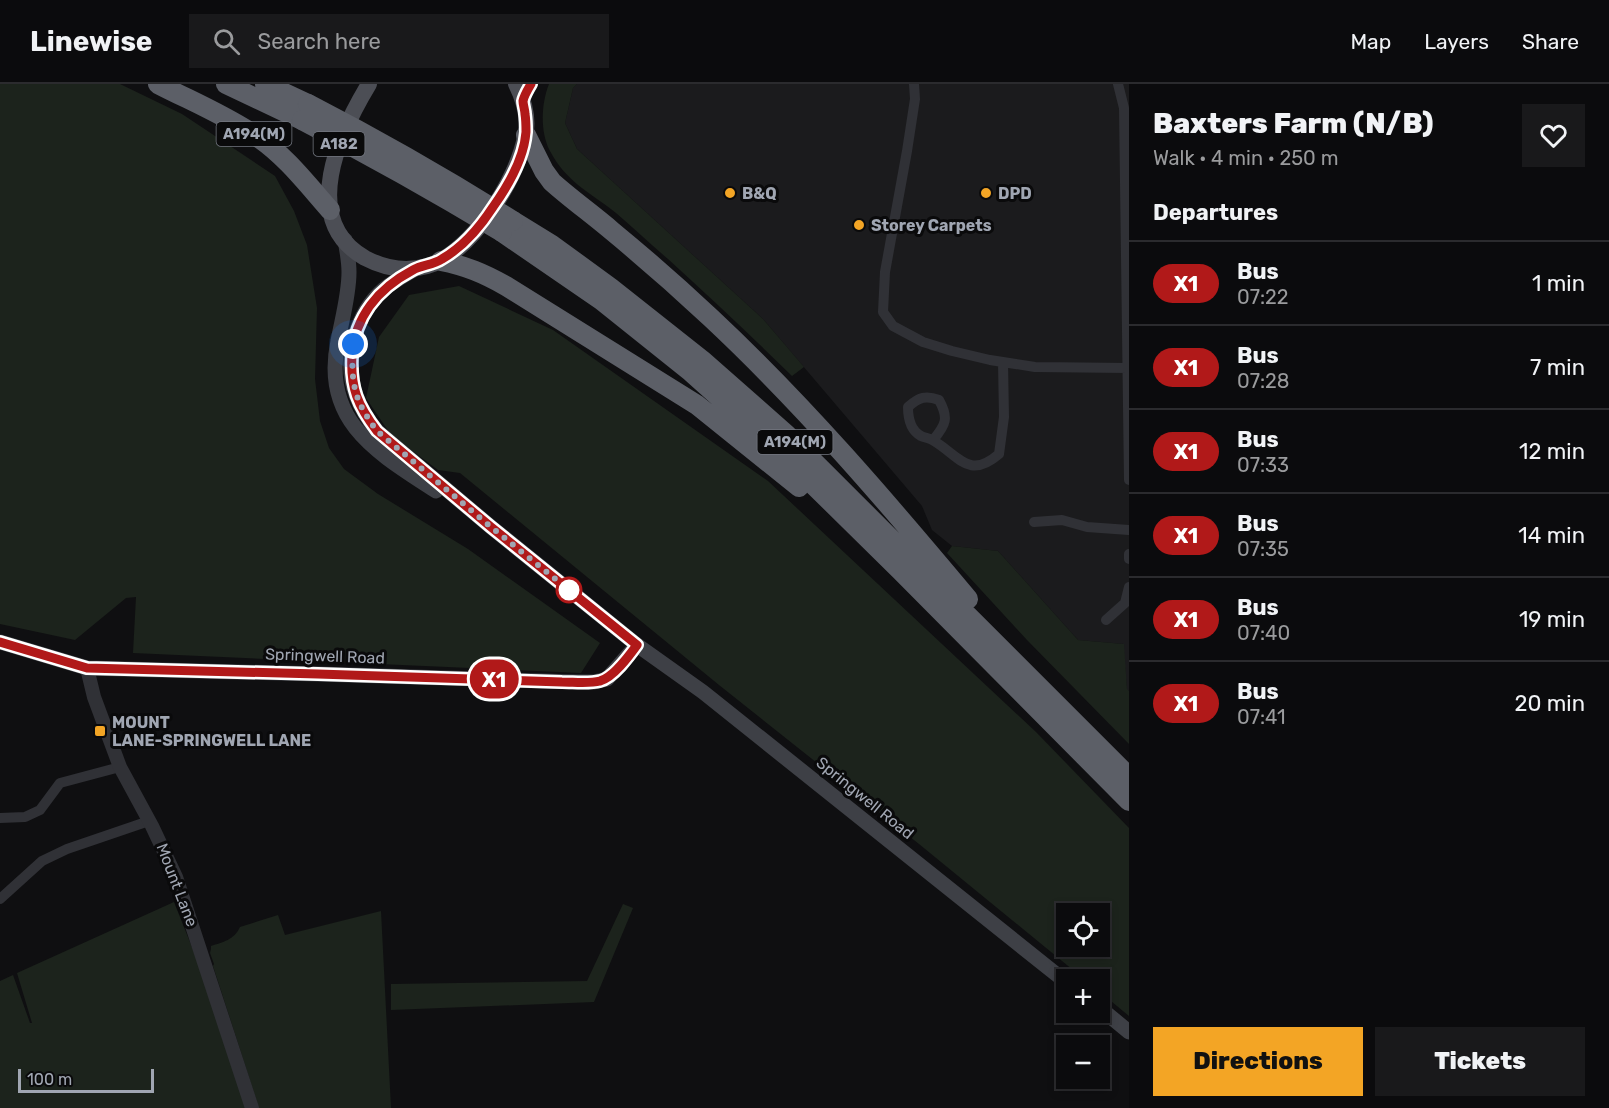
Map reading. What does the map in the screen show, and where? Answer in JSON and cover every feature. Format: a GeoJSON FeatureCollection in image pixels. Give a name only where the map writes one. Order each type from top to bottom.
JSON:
{"type":"FeatureCollection","features":[{"type":"Feature","properties":{"kind":"highway","name":"A194(M)"},"geometry":{"type":"LineString","coordinates":[[158,84],[257,136],[279,154],[330,210]]}},
{"type":"Feature","properties":{"kind":"highway","name":"A194(M)"},"geometry":{"type":"LineString","coordinates":[[226,84],[305,112]]}},
{"type":"Feature","properties":{"kind":"highway","name":"A194(M)"},"geometry":{"type":"LineString","coordinates":[[266,84],[370,155],[436,192],[552,245],[702,360],[787,435],[1129,777]]}},
{"type":"Feature","properties":{"kind":"highway","name":"A194(M)"},"geometry":{"type":"LineString","coordinates":[[526,135],[552,182],[646,259],[711,317],[800,406],[927,550],[1050,697]]}},
{"type":"Feature","properties":{"kind":"highway","name":"A194(M)"},"geometry":{"type":"LineString","coordinates":[[507,226],[691,372],[777,449],[1129,801]]}},
{"type":"Feature","properties":{"kind":"highway","name":"A194(M)"},"geometry":{"type":"LineString","coordinates":[[441,261],[463,265],[482,272],[697,405],[900,570]]}},
{"type":"Feature","properties":{"kind":"main road","name":"A182"},"geometry":{"type":"LineString","coordinates":[[369,84],[339,146],[328,188],[330,210],[345,240],[359,254],[376,264],[396,269],[415,269],[441,261],[476,230],[493,208],[519,159],[526,135],[523,101],[516,84]]}},
{"type":"Feature","properties":{"kind":"main road"},"geometry":{"type":"LineString","coordinates":[[523,101],[531,84]]}},
{"type":"Feature","properties":{"kind":"main road","name":"Springwell Road"},"geometry":{"type":"LineString","coordinates":[[345,240],[349,274],[335,364],[336,381],[346,414],[358,433],[388,460],[491,527]]}},
{"type":"Feature","properties":{"kind":"main road","name":"Springwell Road"},"geometry":{"type":"LineString","coordinates":[[415,269],[397,279],[370,304],[359,322],[353,344],[351,369],[355,393],[364,414],[377,431],[637,645],[703,692],[1056,974]]}},
{"type":"Feature","properties":{"kind":"main road","name":"Springwell Road"},"geometry":{"type":"LineString","coordinates":[[0,642],[87,668],[594,682],[609,677],[637,645]]}},
{"type":"Feature","properties":{"kind":"main road"},"geometry":{"type":"LineString","coordinates":[[1110,1016],[1129,1032]]}},
{"type":"Feature","properties":{"kind":"street"},"geometry":{"type":"LineString","coordinates":[[915,84],[913,109],[885,272],[883,312],[893,326],[922,342],[1003,362],[1035,367],[1128,368]]}},
{"type":"Feature","properties":{"kind":"street"},"geometry":{"type":"LineString","coordinates":[[1118,84],[1124,108],[1127,201],[1129,480]]}},
{"type":"Feature","properties":{"kind":"street"},"geometry":{"type":"LineString","coordinates":[[933,440],[957,460],[970,466],[992,460],[999,453],[1004,417],[1003,362]]}},
{"type":"Feature","properties":{"kind":"street"},"geometry":{"type":"LineString","coordinates":[[1034,522],[1062,520],[1087,527],[1129,530]]}},
{"type":"Feature","properties":{"kind":"street"},"geometry":{"type":"LineString","coordinates":[[1129,554],[1129,559]]}},
{"type":"Feature","properties":{"kind":"street"},"geometry":{"type":"LineString","coordinates":[[1106,620],[1125,603],[1129,587]]}},
{"type":"Feature","properties":{"kind":"street","name":"Mount Lane"},"geometry":{"type":"LineString","coordinates":[[87,668],[94,697],[120,767],[176,877],[252,1108]]}},
{"type":"Feature","properties":{"kind":"street"},"geometry":{"type":"LineString","coordinates":[[0,818],[25,817],[40,810],[60,783],[120,767]]}},
{"type":"Feature","properties":{"kind":"street"},"geometry":{"type":"LineString","coordinates":[[0,899],[42,861],[67,849],[149,821]]}},
{"type":"Feature","properties":{"kind":"shaded area"},"geometry":{"type":"Polygon","coordinates":[[[0,84],[120,84],[182,114],[275,176],[294,211],[307,245],[317,308],[315,379],[320,421],[329,448],[344,469],[378,494],[468,549],[600,643],[581,673],[133,653],[136,597],[126,598],[75,640],[0,624],[0,84]]]}},
{"type":"Feature","properties":{"kind":"shaded area"},"geometry":{"type":"Polygon","coordinates":[[[549,84],[577,84],[573,88],[565,123],[577,149],[763,319],[804,367],[792,376],[668,259],[616,213],[571,179],[556,162],[544,135],[543,109],[549,84]]]}},
{"type":"Feature","properties":{"kind":"shaded area"},"geometry":{"type":"Polygon","coordinates":[[[577,84],[1129,84],[1129,691],[1127,690],[1123,644],[1078,640],[998,551],[952,546],[932,530],[922,506],[763,319],[577,149],[565,123],[573,88],[577,84]]]}},
{"type":"Feature","properties":{"kind":"shaded area"},"geometry":{"type":"Polygon","coordinates":[[[459,286],[553,330],[768,481],[1036,732],[1129,828],[1129,1016],[1110,1000],[1110,969],[1072,969],[1057,957],[1110,957],[1110,903],[1056,903],[1056,956],[460,473],[438,470],[391,435],[366,398],[379,337],[409,295],[459,286]]]}},
{"type":"Feature","properties":{"kind":"shaded area"},"geometry":{"type":"Polygon","coordinates":[[[952,546],[998,551],[1078,640],[1124,644],[1129,691],[1129,744],[1027,640],[947,553],[952,546]]]}},
{"type":"Feature","properties":{"kind":"shaded area"},"geometry":{"type":"Polygon","coordinates":[[[174,902],[239,1065],[252,1108],[0,1108],[0,981],[13,975],[30,1023],[32,1023],[17,973],[174,902]]]}},
{"type":"Feature","properties":{"kind":"shaded area"},"geometry":{"type":"Polygon","coordinates":[[[623,904],[633,908],[594,1002],[391,1010],[391,984],[587,981],[623,904]]]}},
{"type":"Feature","properties":{"kind":"shaded area"},"geometry":{"type":"Polygon","coordinates":[[[381,911],[391,1108],[259,1108],[213,966],[211,946],[231,938],[240,927],[278,915],[285,935],[381,911]]]}},
{"type":"Feature","properties":{"kind":"bus line","name":"X1"},"geometry":{"type":"LineString","coordinates":[[0,642],[87,668],[562,682],[594,682],[609,677],[637,645],[377,431],[364,414],[355,393],[351,369],[353,344],[359,322],[370,304],[397,279],[415,269],[441,261],[456,250],[493,208],[519,159],[526,135],[523,101],[531,84]]}},
{"type":"Feature","properties":{"kind":"place","name":"B&Q"},"geometry":{"type":"Point","coordinates":[730,193]}},
{"type":"Feature","properties":{"kind":"place","name":"DPD"},"geometry":{"type":"Point","coordinates":[986,193]}},
{"type":"Feature","properties":{"kind":"place","name":"Storey Carpets"},"geometry":{"type":"Point","coordinates":[859,225]}},
{"type":"Feature","properties":{"kind":"place","name":"MOUNT LANE-SPRINGWELL LANE"},"geometry":{"type":"Point","coordinates":[100,731]}},
{"type":"Feature","properties":{"kind":"route"},"geometry":{"type":"LineString","coordinates":[[353,344],[351,369],[355,393],[364,414],[377,431],[569,590]]}}]}
